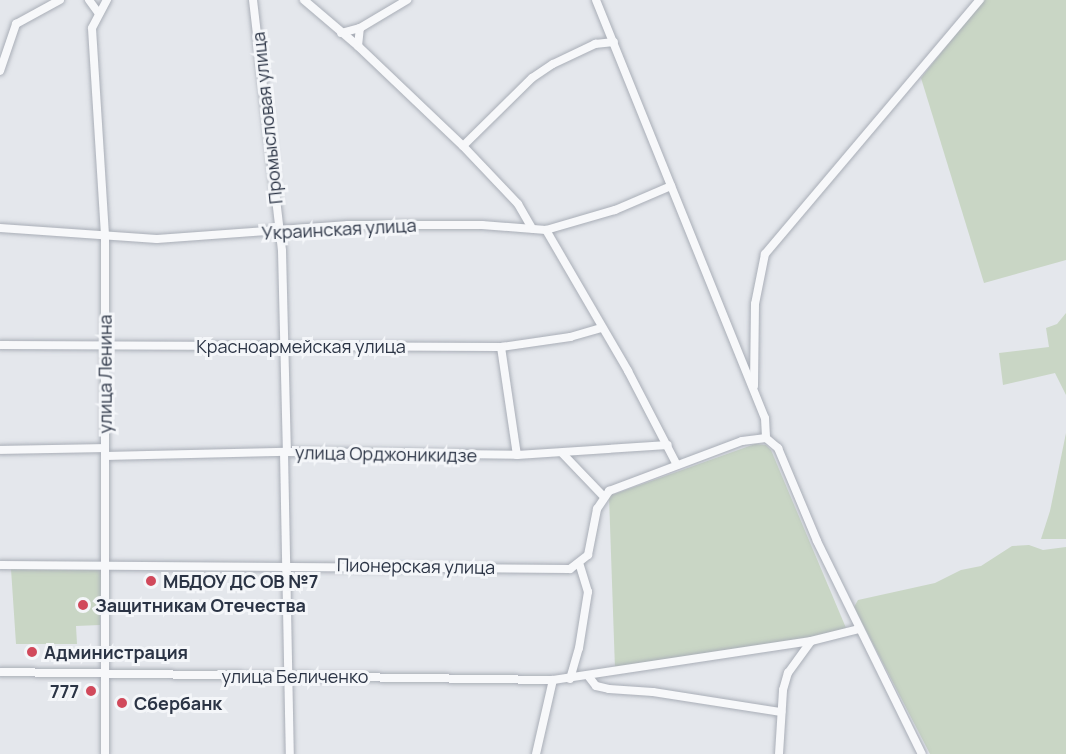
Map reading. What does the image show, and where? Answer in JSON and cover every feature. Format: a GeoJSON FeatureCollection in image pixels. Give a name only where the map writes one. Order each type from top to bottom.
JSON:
{"type":"FeatureCollection","features":[{"type":"Feature","properties":{"kind":"street"},"geometry":{"type":"LineString","coordinates":[[0,71],[16,24],[60,0]]}},
{"type":"Feature","properties":{"kind":"street"},"geometry":{"type":"LineString","coordinates":[[89,0],[99,14]]}},
{"type":"Feature","properties":{"kind":"street","name":"улица Ленина"},"geometry":{"type":"LineString","coordinates":[[105,754],[105,235],[92,27],[107,0]]}},
{"type":"Feature","properties":{"kind":"street","name":"Промысловая улица"},"geometry":{"type":"LineString","coordinates":[[253,0],[279,231],[285,345],[290,754]]}},
{"type":"Feature","properties":{"kind":"street"},"geometry":{"type":"LineString","coordinates":[[304,0],[358,46],[463,146],[511,196],[532,228]]}},
{"type":"Feature","properties":{"kind":"street"},"geometry":{"type":"LineString","coordinates":[[341,33],[360,28],[406,0]]}},
{"type":"Feature","properties":{"kind":"street"},"geometry":{"type":"LineString","coordinates":[[596,0],[765,418],[766,438]]}},
{"type":"Feature","properties":{"kind":"street"},"geometry":{"type":"LineString","coordinates":[[754,390],[755,304],[765,254],[980,0]]}},
{"type":"Feature","properties":{"kind":"street"},"geometry":{"type":"LineString","coordinates":[[358,46],[360,28]]}},
{"type":"Feature","properties":{"kind":"street"},"geometry":{"type":"LineString","coordinates":[[463,146],[546,68],[595,44],[614,42]]}},
{"type":"Feature","properties":{"kind":"street","name":"Украинская улица"},"geometry":{"type":"LineString","coordinates":[[0,228],[157,239],[348,225],[546,230],[615,210],[671,186]]}},
{"type":"Feature","properties":{"kind":"street"},"geometry":{"type":"LineString","coordinates":[[546,230],[668,445],[677,465]]}},
{"type":"Feature","properties":{"kind":"street","name":"Красноармейская улица"},"geometry":{"type":"LineString","coordinates":[[0,345],[501,347],[570,337],[601,328]]}},
{"type":"Feature","properties":{"kind":"street"},"geometry":{"type":"LineString","coordinates":[[501,347],[517,455]]}},
{"type":"Feature","properties":{"kind":"street"},"geometry":{"type":"LineString","coordinates":[[570,679],[579,648],[588,592],[580,565],[588,555],[597,509],[604,497],[617,487],[742,441],[766,438],[778,448],[859,629],[922,754]]}},
{"type":"Feature","properties":{"kind":"street","name":"улица Орджоникидзе"},"geometry":{"type":"LineString","coordinates":[[0,450],[517,455],[668,445]]}},
{"type":"Feature","properties":{"kind":"street"},"geometry":{"type":"LineString","coordinates":[[562,453],[604,497]]}},
{"type":"Feature","properties":{"kind":"street","name":"Пионерская улица"},"geometry":{"type":"LineString","coordinates":[[0,565],[288,564],[570,569],[580,565]]}},
{"type":"Feature","properties":{"kind":"street","name":"улица Беличенко"},"geometry":{"type":"LineString","coordinates":[[0,672],[105,676],[553,680],[589,677],[811,641],[859,629]]}},
{"type":"Feature","properties":{"kind":"street"},"geometry":{"type":"LineString","coordinates":[[779,754],[781,712],[788,673],[811,641]]}},
{"type":"Feature","properties":{"kind":"street"},"geometry":{"type":"LineString","coordinates":[[589,677],[596,686],[609,689],[653,692],[781,712]]}},
{"type":"Feature","properties":{"kind":"street"},"geometry":{"type":"LineString","coordinates":[[536,754],[553,680]]}},
{"type":"Feature","properties":{"kind":"green space"},"geometry":{"type":"Polygon","coordinates":[[[983,0],[1066,0],[1066,260],[984,283],[921,78],[983,0]]]}},
{"type":"Feature","properties":{"kind":"green space"},"geometry":{"type":"Polygon","coordinates":[[[1066,313],[1066,395],[1055,373],[1003,385],[999,353],[1049,347],[1046,328],[1057,324],[1066,313]]]}},
{"type":"Feature","properties":{"kind":"green space"},"geometry":{"type":"Polygon","coordinates":[[[1066,433],[1066,539],[1041,539],[1050,511],[1066,433]]]}},
{"type":"Feature","properties":{"kind":"green space"},"geometry":{"type":"Polygon","coordinates":[[[755,444],[766,445],[771,450],[846,628],[818,637],[615,669],[609,496],[755,444]]]}},
{"type":"Feature","properties":{"kind":"green space"},"geometry":{"type":"Polygon","coordinates":[[[1029,545],[1043,550],[1066,547],[1066,754],[930,754],[854,607],[858,600],[935,583],[961,570],[981,566],[1012,546],[1029,545]]]}},
{"type":"Feature","properties":{"kind":"green space"},"geometry":{"type":"Polygon","coordinates":[[[11,569],[101,570],[100,625],[76,626],[77,644],[16,644],[11,569]]]}},
{"type":"Feature","properties":{"kind":"place","name":"МБДОУ ДС ОВ №7"},"geometry":{"type":"Point","coordinates":[151,581]}},
{"type":"Feature","properties":{"kind":"place","name":"Защитникам Отечества"},"geometry":{"type":"Point","coordinates":[83,605]}},
{"type":"Feature","properties":{"kind":"place","name":"Администрация"},"geometry":{"type":"Point","coordinates":[32,652]}},
{"type":"Feature","properties":{"kind":"place","name":"777"},"geometry":{"type":"Point","coordinates":[91,691]}},
{"type":"Feature","properties":{"kind":"place","name":"Сбербанк"},"geometry":{"type":"Point","coordinates":[122,703]}}]}
